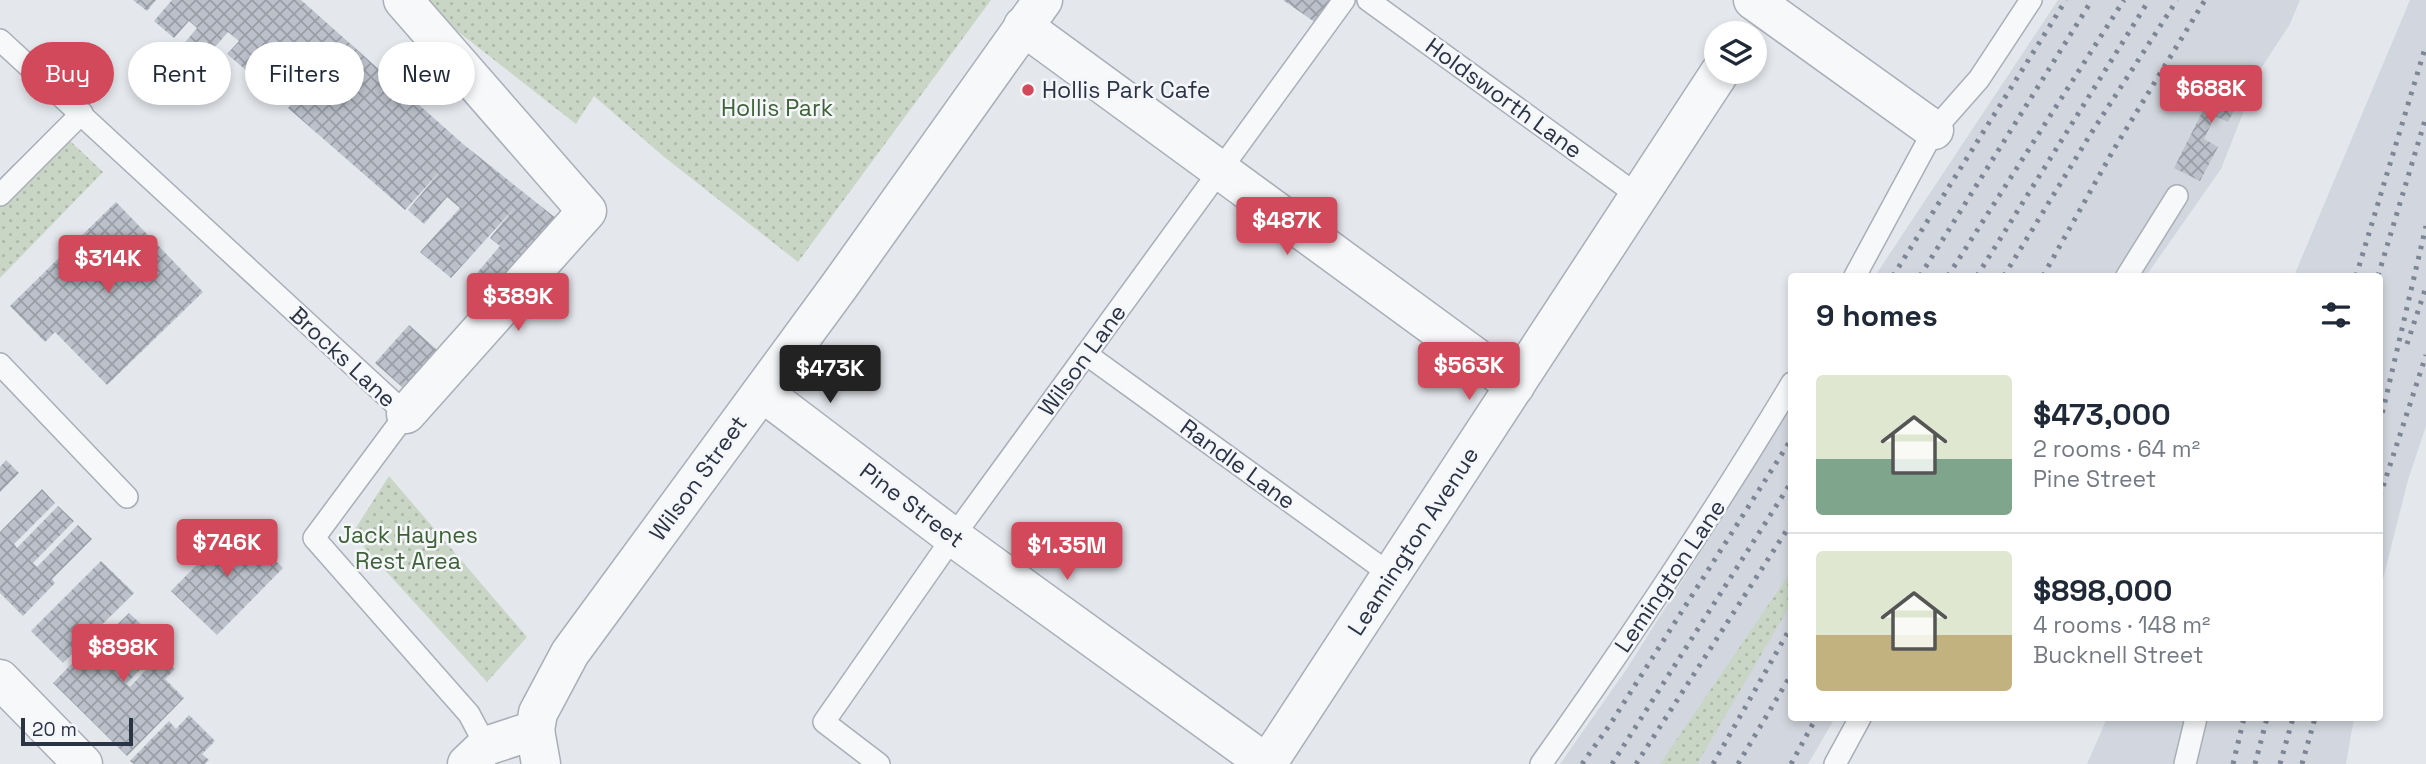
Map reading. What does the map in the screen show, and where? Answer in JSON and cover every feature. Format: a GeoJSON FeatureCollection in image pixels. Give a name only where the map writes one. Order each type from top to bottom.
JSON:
{"type":"FeatureCollection","features":[{"type":"Feature","properties":{"kind":"street"},"geometry":{"type":"LineString","coordinates":[[403,0],[587,211],[405,414]]}},
{"type":"Feature","properties":{"kind":"street"},"geometry":{"type":"LineString","coordinates":[[1033,13],[1220,172],[1515,386]]}},
{"type":"Feature","properties":{"kind":"street","name":"Wilson Street"},"geometry":{"type":"LineString","coordinates":[[477,755],[538,747],[538,713],[562,664],[762,392],[1033,13]]}},
{"type":"Feature","properties":{"kind":"street"},"geometry":{"type":"LineString","coordinates":[[1753,13],[1934,130]]}},
{"type":"Feature","properties":{"kind":"street","name":"Leamington Avenue"},"geometry":{"type":"LineString","coordinates":[[1267,764],[1712,84]]}},
{"type":"Feature","properties":{"kind":"street","name":"Pine Street"},"geometry":{"type":"LineString","coordinates":[[762,392],[953,537],[1267,764]]}},
{"type":"Feature","properties":{"kind":"street"},"geometry":{"type":"LineString","coordinates":[[0,679],[83,764]]}},
{"type":"Feature","properties":{"kind":"lane","name":"Wilson Lane"},"geometry":{"type":"LineString","coordinates":[[879,764],[824,722],[953,537],[1343,0]]}},
{"type":"Feature","properties":{"kind":"lane","name":"Holdsworth Lane"},"geometry":{"type":"LineString","coordinates":[[1368,0],[1640,197]]}},
{"type":"Feature","properties":{"kind":"lane"},"geometry":{"type":"LineString","coordinates":[[1857,273],[1934,130],[1979,79],[2031,0]]}},
{"type":"Feature","properties":{"kind":"lane","name":"Brocks Lane"},"geometry":{"type":"LineString","coordinates":[[0,40],[405,414],[314,538],[469,714],[477,755]]}},
{"type":"Feature","properties":{"kind":"lane"},"geometry":{"type":"LineString","coordinates":[[0,195],[82,114]]}},
{"type":"Feature","properties":{"kind":"lane"},"geometry":{"type":"LineString","coordinates":[[2129,273],[2177,197]]}},
{"type":"Feature","properties":{"kind":"lane","name":"Randle Lane"},"geometry":{"type":"LineString","coordinates":[[1086,354],[1390,574]]}},
{"type":"Feature","properties":{"kind":"lane"},"geometry":{"type":"LineString","coordinates":[[0,364],[127,497]]}},
{"type":"Feature","properties":{"kind":"lane","name":"Lemington Lane"},"geometry":{"type":"LineString","coordinates":[[1541,764],[1607,671],[1736,477],[1788,390]]}},
{"type":"Feature","properties":{"kind":"lane"},"geometry":{"type":"LineString","coordinates":[[1835,764],[1858,721]]}},
{"type":"Feature","properties":{"kind":"lane"},"geometry":{"type":"LineString","coordinates":[[2185,764],[2195,721]]}},
{"type":"Feature","properties":{"kind":"shaded area"},"geometry":{"type":"Polygon","coordinates":[[[2058,0],[2300,0],[2290,24],[2260,70],[2221,169],[2148,273],[1877,273],[2058,0]]]}},
{"type":"Feature","properties":{"kind":"shaded area"},"geometry":{"type":"Polygon","coordinates":[[[2410,0],[2426,0],[2426,426],[2408,480],[2383,579],[2383,273],[2295,273],[2410,0]]]}},
{"type":"Feature","properties":{"kind":"shaded area"},"geometry":{"type":"Polygon","coordinates":[[[1788,413],[1788,721],[1833,721],[1808,764],[1560,764],[1626,670],[1788,413]]]}},
{"type":"Feature","properties":{"kind":"shaded area"},"geometry":{"type":"Polygon","coordinates":[[[2106,721],[2353,721],[2346,764],[2087,764],[2106,721]]]}},
{"type":"Feature","properties":{"kind":"green space","name":"Hollis Park"},"geometry":{"type":"Polygon","coordinates":[[[428,0],[991,0],[798,262],[663,156],[594,96],[576,124],[475,45],[475,42],[471,42],[424,5],[428,0]]]}},
{"type":"Feature","properties":{"kind":"green space"},"geometry":{"type":"Polygon","coordinates":[[[66,137],[103,172],[0,278],[0,205],[66,137]]]}},
{"type":"Feature","properties":{"kind":"green space","name":"Jack Haynes Rest Area"},"geometry":{"type":"Polygon","coordinates":[[[389,476],[527,637],[487,682],[352,534],[389,476]]]}},
{"type":"Feature","properties":{"kind":"green space"},"geometry":{"type":"Polygon","coordinates":[[[1788,576],[1788,609],[1697,764],[1660,764],[1788,576]]]}},
{"type":"Feature","properties":{"kind":"building"},"geometry":{"type":"Polygon","coordinates":[[[133,0],[156,0],[147,11],[133,0]]]}},
{"type":"Feature","properties":{"kind":"building"},"geometry":{"type":"Polygon","coordinates":[[[172,0],[301,0],[348,42],[245,42],[245,69],[231,57],[231,50],[239,41],[228,32],[219,42],[185,42],[197,28],[189,21],[174,38],[154,21],[172,0]]]}},
{"type":"Feature","properties":{"kind":"building"},"geometry":{"type":"Polygon","coordinates":[[[1283,0],[1332,0],[1316,23],[1283,0]]]}},
{"type":"Feature","properties":{"kind":"building"},"geometry":{"type":"Polygon","coordinates":[[[364,56],[378,68],[378,105],[419,105],[557,219],[498,290],[477,273],[500,246],[490,238],[517,205],[451,278],[420,252],[460,208],[447,197],[424,224],[408,210],[443,168],[405,210],[288,108],[291,105],[364,105],[364,56]]]}},
{"type":"Feature","properties":{"kind":"building"},"geometry":{"type":"Polygon","coordinates":[[[2224,69],[2249,81],[2228,122],[2215,116],[2204,139],[2218,147],[2200,181],[2174,168],[2224,69]]]}},
{"type":"Feature","properties":{"kind":"building"},"geometry":{"type":"Polygon","coordinates":[[[116,202],[203,292],[107,385],[55,332],[45,342],[10,306],[116,202]]]}},
{"type":"Feature","properties":{"kind":"building"},"geometry":{"type":"Polygon","coordinates":[[[409,325],[445,357],[411,395],[375,363],[409,325]]]}},
{"type":"Feature","properties":{"kind":"building"},"geometry":{"type":"Polygon","coordinates":[[[6,460],[19,473],[0,492],[0,467],[6,460]]]}},
{"type":"Feature","properties":{"kind":"building"},"geometry":{"type":"Polygon","coordinates":[[[42,489],[55,503],[14,544],[17,548],[58,506],[74,521],[33,563],[37,567],[78,525],[92,539],[52,579],[55,583],[23,616],[0,593],[0,532],[42,489]]]}},
{"type":"Feature","properties":{"kind":"building"},"geometry":{"type":"Polygon","coordinates":[[[238,523],[283,568],[217,635],[171,591],[238,523]]]}},
{"type":"Feature","properties":{"kind":"building"},"geometry":{"type":"Polygon","coordinates":[[[101,561],[134,593],[63,663],[31,631],[101,561]]]}},
{"type":"Feature","properties":{"kind":"building"},"geometry":{"type":"Polygon","coordinates":[[[129,613],[145,628],[150,624],[168,641],[126,684],[130,687],[160,655],[175,669],[165,679],[184,698],[127,756],[53,683],[90,645],[93,649],[129,613]]]}},
{"type":"Feature","properties":{"kind":"building"},"geometry":{"type":"Polygon","coordinates":[[[189,715],[215,741],[202,754],[209,760],[205,764],[134,764],[130,761],[169,721],[176,729],[189,715]]]}},
{"type":"Feature","properties":{"kind":"railway"},"geometry":{"type":"LineString","coordinates":[[1895,273],[2066,0]]}},
{"type":"Feature","properties":{"kind":"railway"},"geometry":{"type":"LineString","coordinates":[[1922,273],[2092,0]]}},
{"type":"Feature","properties":{"kind":"railway"},"geometry":{"type":"LineString","coordinates":[[1950,273],[2124,0]]}},
{"type":"Feature","properties":{"kind":"railway"},"geometry":{"type":"LineString","coordinates":[[1979,273],[2149,0]]}},
{"type":"Feature","properties":{"kind":"railway"},"geometry":{"type":"LineString","coordinates":[[2006,273],[2177,0]]}},
{"type":"Feature","properties":{"kind":"railway"},"geometry":{"type":"LineString","coordinates":[[2045,273],[2114,149],[2205,0]]}},
{"type":"Feature","properties":{"kind":"railway"},"geometry":{"type":"LineString","coordinates":[[2357,273],[2426,45]]}},
{"type":"Feature","properties":{"kind":"railway"},"geometry":{"type":"LineString","coordinates":[[2379,273],[2426,117]]}},
{"type":"Feature","properties":{"kind":"railway"},"geometry":{"type":"LineString","coordinates":[[2383,410],[2426,226]]}},
{"type":"Feature","properties":{"kind":"railway"},"geometry":{"type":"LineString","coordinates":[[2407,344],[2426,287]]}},
{"type":"Feature","properties":{"kind":"railway"},"geometry":{"type":"LineString","coordinates":[[2383,487],[2426,355]]}},
{"type":"Feature","properties":{"kind":"railway"},"geometry":{"type":"LineString","coordinates":[[1582,764],[1611,723],[1788,444]]}},
{"type":"Feature","properties":{"kind":"railway"},"geometry":{"type":"LineString","coordinates":[[1612,764],[1788,487]]}},
{"type":"Feature","properties":{"kind":"railway"},"geometry":{"type":"LineString","coordinates":[[1636,764],[1788,528]]}},
{"type":"Feature","properties":{"kind":"railway"},"geometry":{"type":"LineString","coordinates":[[1713,764],[1788,632]]}},
{"type":"Feature","properties":{"kind":"railway"},"geometry":{"type":"LineString","coordinates":[[1738,764],[1788,680]]}},
{"type":"Feature","properties":{"kind":"railway"},"geometry":{"type":"LineString","coordinates":[[1791,764],[1814,721]]}},
{"type":"Feature","properties":{"kind":"railway"},"geometry":{"type":"LineString","coordinates":[[2233,764],[2243,721]]}},
{"type":"Feature","properties":{"kind":"railway"},"geometry":{"type":"LineString","coordinates":[[2255,764],[2266,721]]}},
{"type":"Feature","properties":{"kind":"railway"},"geometry":{"type":"LineString","coordinates":[[2280,764],[2292,721]]}},
{"type":"Feature","properties":{"kind":"railway"},"geometry":{"type":"LineString","coordinates":[[2302,764],[2314,721]]}},
{"type":"Feature","properties":{"kind":"place","name":"Hollis Park Cafe"},"geometry":{"type":"Point","coordinates":[1028,90]}}]}
